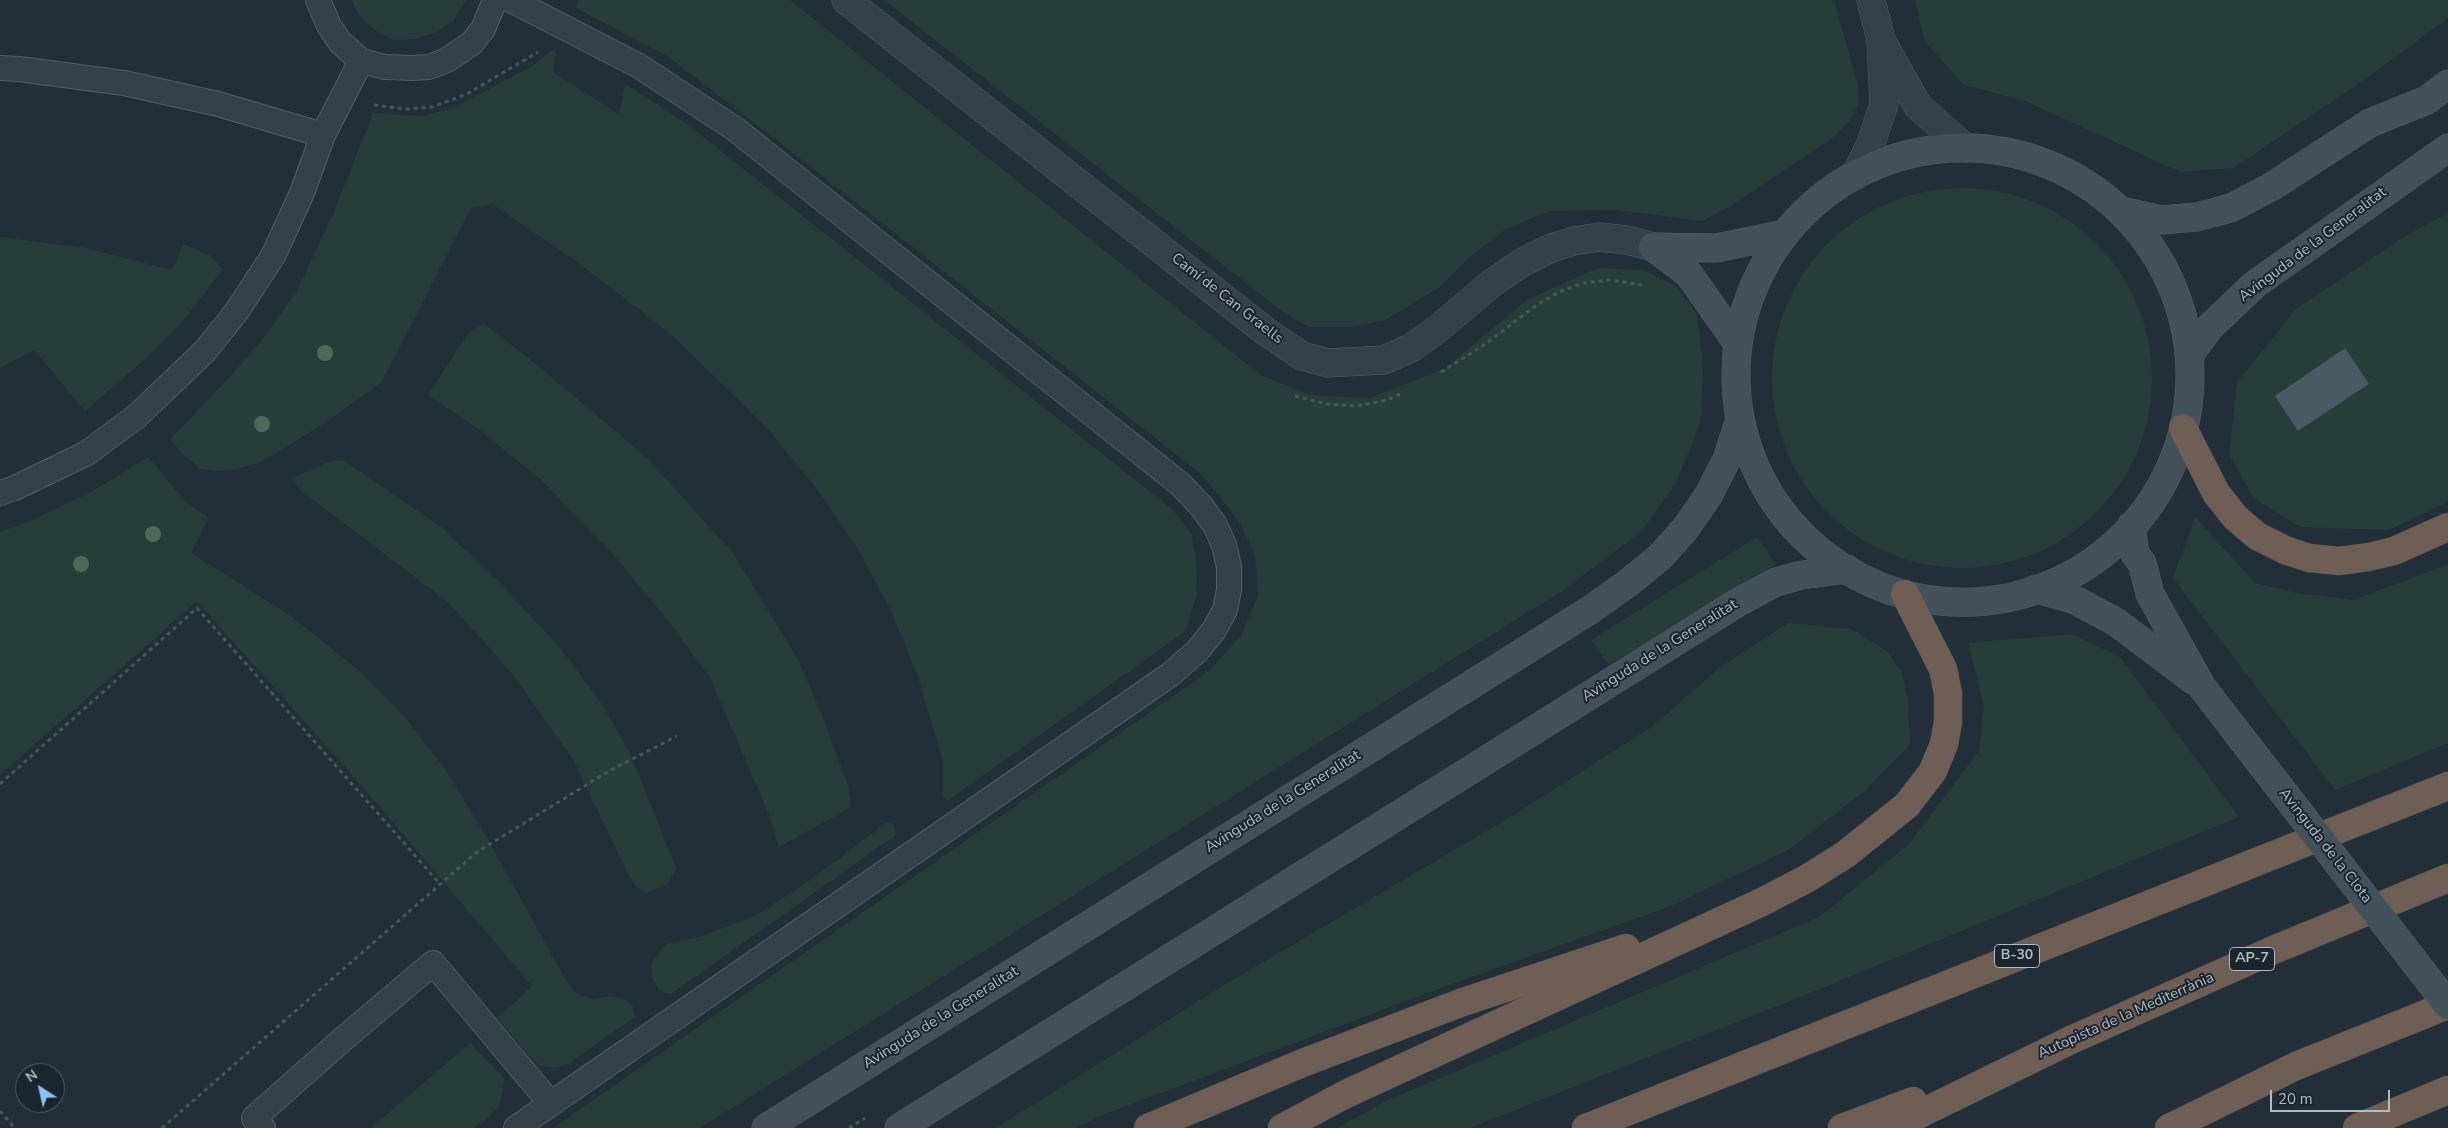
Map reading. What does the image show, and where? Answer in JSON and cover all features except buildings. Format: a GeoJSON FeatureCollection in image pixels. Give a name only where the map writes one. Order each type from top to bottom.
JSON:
{"type":"FeatureCollection","features":[{"type":"Feature","properties":{"kind":"highway"},"geometry":{"type":"LineString","coordinates":[[2183,428],[2216,493],[2235,517],[2257,536],[2284,550],[2309,558],[2339,561],[2368,557],[2394,550],[2448,527]]}},
{"type":"Feature","properties":{"kind":"highway"},"geometry":{"type":"LineString","coordinates":[[1282,1128],[1364,1086],[1762,902],[1808,878],[1875,832],[1907,805],[1933,771],[1944,744],[1948,722],[1948,693],[1943,669],[1905,594]]}},
{"type":"Feature","properties":{"kind":"highway","name":"B-30"},"geometry":{"type":"LineString","coordinates":[[1586,1128],[2448,786]]}},
{"type":"Feature","properties":{"kind":"highway","name":"Autopista de la Mediterrània"},"geometry":{"type":"LineString","coordinates":[[1891,1128],[2059,1045],[2271,951],[2448,878]]}},
{"type":"Feature","properties":{"kind":"highway"},"geometry":{"type":"LineString","coordinates":[[1148,1128],[1300,1064],[1462,1002],[1762,902]]}},
{"type":"Feature","properties":{"kind":"highway"},"geometry":{"type":"LineString","coordinates":[[2169,1128],[2296,1066],[2448,1005]]}},
{"type":"Feature","properties":{"kind":"highway"},"geometry":{"type":"LineString","coordinates":[[1842,1128],[2059,1045]]}},
{"type":"Feature","properties":{"kind":"highway"},"geometry":{"type":"LineString","coordinates":[[2357,1128],[2448,1090]]}},
{"type":"Feature","properties":{"kind":"street","name":"Camí de Can Graells"},"geometry":{"type":"LineString","coordinates":[[846,0],[1265,331],[1302,356],[1328,363],[1384,360],[1411,348],[1492,283],[1523,262],[1557,246],[1599,237],[1627,240],[1653,248]]}},
{"type":"Feature","properties":{"kind":"street"},"geometry":{"type":"LineString","coordinates":[[1855,176],[1870,146],[1884,104],[1881,40],[1871,0]]}},
{"type":"Feature","properties":{"kind":"street"},"geometry":{"type":"LineString","coordinates":[[1881,40],[1918,106],[1965,148]]}},
{"type":"Feature","properties":{"kind":"street"},"geometry":{"type":"LineString","coordinates":[[2121,211],[2161,220],[2197,217],[2231,208],[2271,187],[2370,124],[2427,100],[2448,84]]}},
{"type":"Feature","properties":{"kind":"street"},"geometry":{"type":"LineString","coordinates":[[1965,148],[2008,152],[2049,165],[2087,184],[2121,211],[2152,249],[2171,282],[2183,318],[2189,355],[2190,385],[2183,428],[2167,474],[2151,501],[2131,526],[2088,563],[2036,589],[2007,597],[1978,601],[1934,600],[1905,594],[1869,581],[1847,570],[1812,544],[1777,506],[1752,460],[1740,419],[1736,389],[1738,344],[1751,294],[1766,263],[1785,234],[1824,196],[1855,176],[1878,165],[1908,155],[1965,148]]}},
{"type":"Feature","properties":{"kind":"street","name":"Avinguda de la Generalitat"},"geometry":{"type":"LineString","coordinates":[[2189,355],[2209,328],[2254,285],[2448,148]]}},
{"type":"Feature","properties":{"kind":"street"},"geometry":{"type":"LineString","coordinates":[[1653,248],[1716,248],[1785,234]]}},
{"type":"Feature","properties":{"kind":"street"},"geometry":{"type":"LineString","coordinates":[[1653,248],[1688,273],[1738,344]]}},
{"type":"Feature","properties":{"kind":"street","name":"Avinguda de la Generalitat"},"geometry":{"type":"LineString","coordinates":[[766,1128],[1590,610],[1628,583],[1673,543],[1708,496],[1727,460],[1740,419]]}},
{"type":"Feature","properties":{"kind":"street","name":"Avinguda de la Clota"},"geometry":{"type":"LineString","coordinates":[[2131,526],[2135,554],[2142,563],[2150,594],[2202,687],[2448,1005]]}},
{"type":"Feature","properties":{"kind":"street","name":"Avinguda de la Generalitat"},"geometry":{"type":"LineString","coordinates":[[899,1128],[1737,602],[1776,582],[1802,575],[1847,570]]}},
{"type":"Feature","properties":{"kind":"street","name":"Avinguda de la Clota"},"geometry":{"type":"LineString","coordinates":[[2036,589],[2073,599],[2116,622],[2202,687]]}},
{"type":"Feature","properties":{"kind":"lane"},"geometry":{"type":"LineString","coordinates":[[318,0],[329,26],[340,42],[361,61],[384,67],[412,68],[429,67],[447,60],[472,43],[483,29],[495,0]]}},
{"type":"Feature","properties":{"kind":"lane"},"geometry":{"type":"LineString","coordinates":[[511,0],[638,66],[743,136],[1180,484],[1201,506],[1215,525],[1224,545],[1229,567],[1229,590],[1225,610],[1214,630],[1197,651],[1171,674],[516,1128]]}},
{"type":"Feature","properties":{"kind":"lane"},"geometry":{"type":"LineString","coordinates":[[0,493],[87,453],[137,416],[205,351],[237,311],[274,254],[302,192],[323,135],[361,61]]}},
{"type":"Feature","properties":{"kind":"lane"},"geometry":{"type":"LineString","coordinates":[[0,68],[124,83],[218,104],[323,135]]}},
{"type":"Feature","properties":{"kind":"lane"},"geometry":{"type":"LineString","coordinates":[[253,1125],[342,1040],[433,963],[552,1104]]}},
{"type":"Feature","properties":{"kind":"path"},"geometry":{"type":"LineString","coordinates":[[1439,374],[1484,345],[1538,304],[1558,292],[1583,283],[1611,280],[1644,286]]}},
{"type":"Feature","properties":{"kind":"path"},"geometry":{"type":"LineString","coordinates":[[1295,396],[1327,404],[1356,406],[1387,400],[1405,392]]}},
{"type":"Feature","properties":{"kind":"path"},"geometry":{"type":"LineString","coordinates":[[0,784],[197,608],[439,884]]}},
{"type":"Feature","properties":{"kind":"path"},"geometry":{"type":"LineString","coordinates":[[162,1128],[477,852],[609,771],[677,736]]}},
{"type":"Feature","properties":{"kind":"path"},"geometry":{"type":"LineString","coordinates":[[0,1111],[15,1128]]}},
{"type":"Feature","properties":{"kind":"green space"},"geometry":{"type":"Polygon","coordinates":[[[352,0],[466,0],[454,20],[435,33],[414,39],[394,40],[378,32],[365,22],[357,12],[352,0]]]}},
{"type":"Feature","properties":{"kind":"green space"},"geometry":{"type":"Polygon","coordinates":[[[578,0],[790,0],[1262,376],[1311,395],[1369,398],[1444,369],[1528,299],[1598,268],[1643,270],[1676,286],[1697,314],[1703,365],[1701,422],[1675,485],[1641,532],[1562,591],[700,1128],[553,1128],[1209,671],[1241,636],[1258,595],[1255,555],[1238,520],[1202,475],[667,56],[576,8],[578,0]]]}},
{"type":"Feature","properties":{"kind":"green space"},"geometry":{"type":"Polygon","coordinates":[[[884,0],[1834,0],[1857,82],[1859,103],[1850,121],[1831,139],[1729,207],[1702,221],[1616,210],[1550,211],[1506,229],[1470,257],[1440,287],[1385,320],[1352,327],[1309,327],[1283,312],[884,0]]]}},
{"type":"Feature","properties":{"kind":"green space"},"geometry":{"type":"Polygon","coordinates":[[[1915,0],[2448,0],[2448,18],[2371,75],[2234,168],[2180,172],[2025,101],[1964,85],[1925,42],[1915,0]]]}},
{"type":"Feature","properties":{"kind":"green space"},"geometry":{"type":"Polygon","coordinates":[[[556,47],[554,73],[619,114],[625,84],[687,124],[1173,510],[1191,534],[1196,556],[1197,594],[1186,631],[947,801],[943,796],[943,762],[918,677],[892,613],[860,552],[817,489],[767,428],[667,331],[573,259],[492,204],[471,208],[382,382],[326,422],[280,451],[255,464],[236,469],[215,471],[201,469],[184,456],[170,439],[231,376],[266,335],[297,290],[333,215],[373,113],[424,116],[457,106],[532,66],[556,47]]]}},
{"type":"Feature","properties":{"kind":"green space"},"geometry":{"type":"Polygon","coordinates":[[[1962,188],[1999,191],[2035,202],[2068,220],[2097,243],[2120,272],[2138,305],[2149,341],[2152,378],[2149,415],[2138,451],[2120,484],[2097,513],[2068,536],[2035,554],[1999,565],[1962,568],[1925,565],[1889,554],[1856,536],[1827,513],[1804,484],[1786,451],[1775,415],[1772,378],[1775,341],[1786,305],[1804,272],[1827,243],[1856,220],[1889,202],[1925,191],[1962,188]]]}},
{"type":"Feature","properties":{"kind":"green space"},"geometry":{"type":"Polygon","coordinates":[[[2448,213],[2448,502],[2389,530],[2300,527],[2253,497],[2229,455],[2237,382],[2297,308],[2407,235],[2448,213]]]}},
{"type":"Feature","properties":{"kind":"green space"},"geometry":{"type":"Polygon","coordinates":[[[0,237],[86,248],[172,270],[184,244],[209,255],[223,269],[183,321],[142,362],[85,411],[34,350],[0,368],[0,237]]]}},
{"type":"Feature","properties":{"kind":"green space"},"geometry":{"type":"Polygon","coordinates":[[[484,324],[536,364],[646,457],[733,553],[797,658],[821,712],[848,785],[851,807],[779,847],[768,812],[710,678],[670,623],[612,553],[540,479],[477,428],[428,395],[469,332],[484,324]]]}},
{"type":"Feature","properties":{"kind":"green space"},"geometry":{"type":"Polygon","coordinates":[[[148,457],[185,501],[208,518],[191,553],[291,616],[356,668],[404,716],[447,772],[487,838],[568,984],[579,995],[594,999],[609,996],[623,998],[632,1004],[635,1017],[568,1064],[555,1068],[540,1066],[529,1056],[498,1018],[532,986],[362,786],[197,601],[0,775],[0,532],[37,518],[93,491],[148,457]]]}},
{"type":"Feature","properties":{"kind":"green space"},"geometry":{"type":"Polygon","coordinates":[[[343,460],[441,527],[497,580],[561,649],[601,703],[629,751],[676,868],[668,884],[647,893],[638,888],[630,878],[573,759],[510,671],[450,604],[299,489],[293,478],[328,462],[343,460]]]}},
{"type":"Feature","properties":{"kind":"green space"},"geometry":{"type":"Polygon","coordinates":[[[2195,517],[2255,583],[2297,593],[2354,600],[2448,564],[2448,743],[2335,790],[2173,578],[2195,517]]]}},
{"type":"Feature","properties":{"kind":"green space"},"geometry":{"type":"Polygon","coordinates":[[[1757,537],[1776,564],[1609,665],[1591,640],[1757,537]]]}},
{"type":"Feature","properties":{"kind":"green space"},"geometry":{"type":"Polygon","coordinates":[[[1788,623],[1851,629],[1887,651],[1902,673],[1908,699],[1910,745],[1865,791],[1788,850],[1671,906],[1444,987],[1102,1115],[1076,1128],[996,1128],[1224,985],[1509,818],[1653,726],[1719,668],[1788,623]]]}},
{"type":"Feature","properties":{"kind":"green space"},"geometry":{"type":"Polygon","coordinates":[[[2072,634],[2120,657],[2239,817],[1803,996],[1470,1128],[1337,1128],[1386,1101],[1819,917],[1909,844],[1979,751],[1984,706],[1968,643],[2072,634]]]}},
{"type":"Feature","properties":{"kind":"green space"},"geometry":{"type":"Polygon","coordinates":[[[892,822],[896,835],[671,994],[663,992],[658,988],[652,978],[652,962],[666,944],[699,937],[757,915],[813,878],[886,823],[892,822]]]}},
{"type":"Feature","properties":{"kind":"green space"},"geometry":{"type":"Polygon","coordinates":[[[470,1043],[505,1079],[499,1106],[486,1120],[474,1128],[371,1128],[470,1043]]]}}]}
